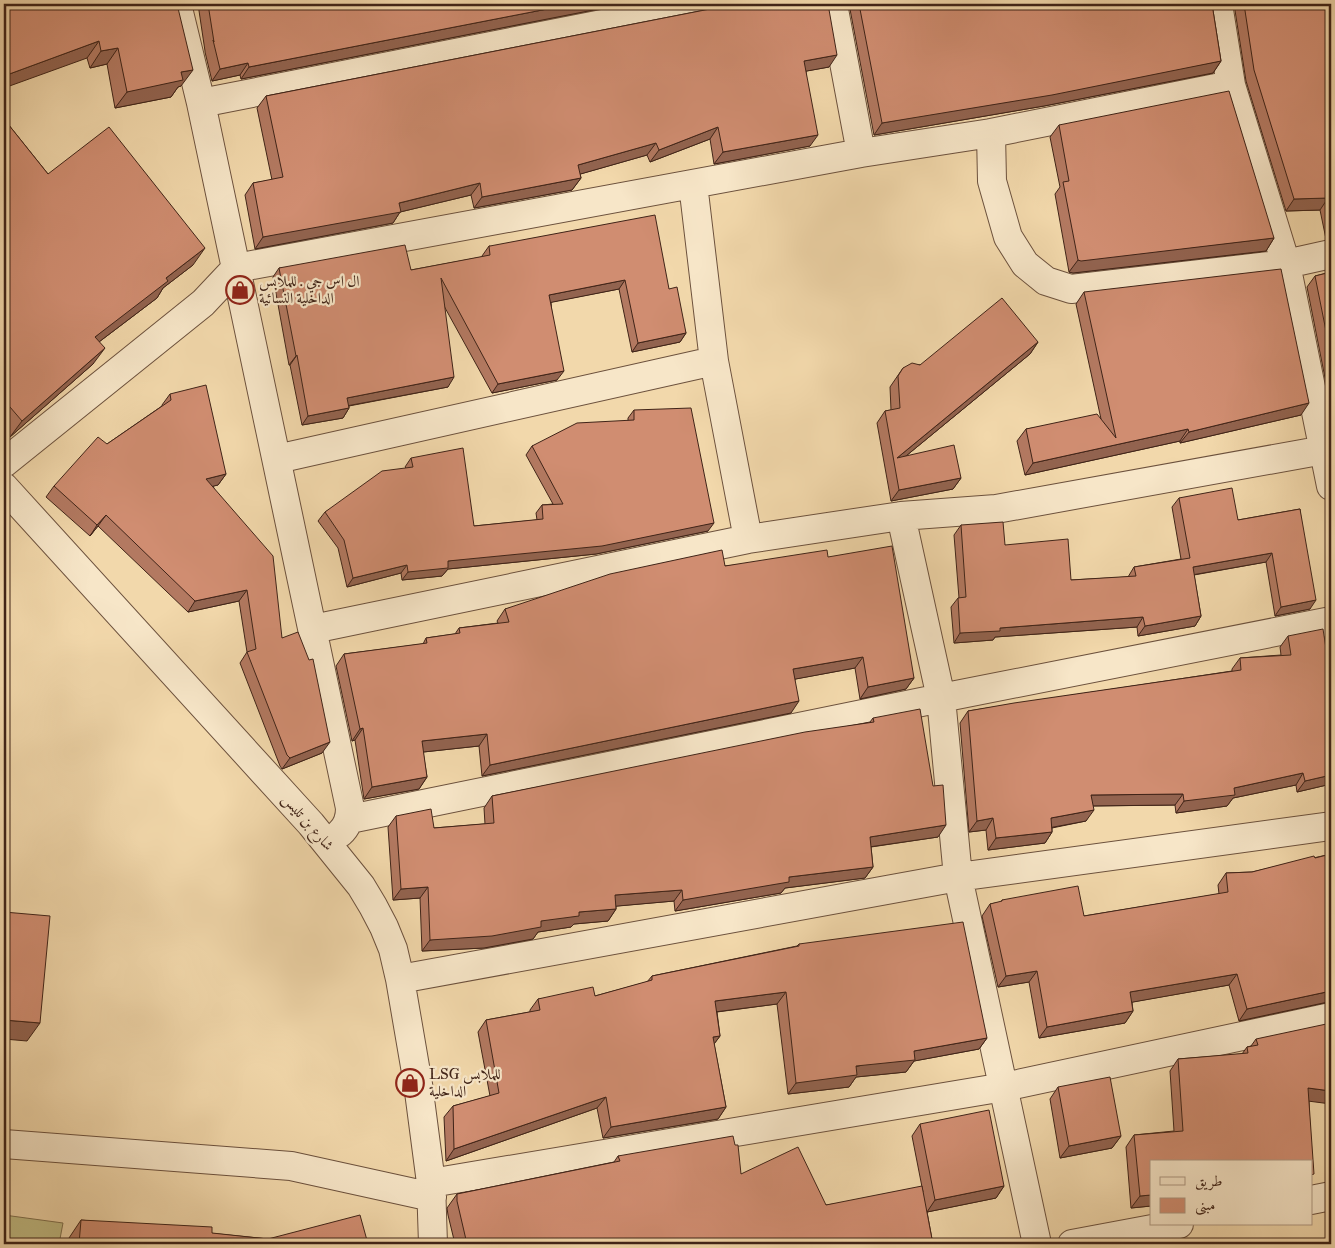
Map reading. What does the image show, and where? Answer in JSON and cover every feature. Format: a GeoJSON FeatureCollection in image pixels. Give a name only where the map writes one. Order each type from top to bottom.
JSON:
{"type":"FeatureCollection","features":[{"type":"Feature","properties":{"kind":"street"},"geometry":{"type":"LineString","coordinates":[[177,4],[201,103],[350,808],[350,819],[344,830],[328,845]]}},
{"type":"Feature","properties":{"kind":"street"},"geometry":{"type":"LineString","coordinates":[[201,103],[704,4]]}},
{"type":"Feature","properties":{"kind":"street"},"geometry":{"type":"LineString","coordinates":[[832,4],[861,153]]}},
{"type":"Feature","properties":{"kind":"street"},"geometry":{"type":"LineString","coordinates":[[1218,4],[1231,85],[1286,264],[1331,486]]}},
{"type":"Feature","properties":{"kind":"street"},"geometry":{"type":"LineString","coordinates":[[4,463],[203,303],[236,268],[861,153],[990,133],[1231,85]]}},
{"type":"Feature","properties":{"kind":"street"},"geometry":{"type":"LineString","coordinates":[[990,133],[992,181],[1008,237],[1025,264],[1046,281],[1070,289],[1286,264],[1331,254]]}},
{"type":"Feature","properties":{"kind":"street"},"geometry":{"type":"LineString","coordinates":[[693,184],[714,361],[748,539]]}},
{"type":"Feature","properties":{"kind":"street"},"geometry":{"type":"LineString","coordinates":[[277,459],[714,361]]}},
{"type":"Feature","properties":{"kind":"street"},"geometry":{"type":"LineString","coordinates":[[313,629],[748,539],[901,516],[996,510],[1324,450]]}},
{"type":"Feature","properties":{"kind":"street","name":"شارع بن تليس"},"geometry":{"type":"LineString","coordinates":[[4,487],[304,816],[360,886],[373,906],[384,926],[400,979],[418,1084],[432,1190],[434,1244]]}},
{"type":"Feature","properties":{"kind":"street"},"geometry":{"type":"LineString","coordinates":[[901,516],[941,698],[958,877],[1037,1244]]}},
{"type":"Feature","properties":{"kind":"street"},"geometry":{"type":"LineString","coordinates":[[350,819],[941,698],[1331,621]]}},
{"type":"Feature","properties":{"kind":"street"},"geometry":{"type":"LineString","coordinates":[[400,979],[958,877],[1331,826]]}},
{"type":"Feature","properties":{"kind":"street"},"geometry":{"type":"LineString","coordinates":[[4,1144],[291,1166],[432,1190],[1004,1087],[1331,1017]]}},
{"type":"Feature","properties":{"kind":"street"},"geometry":{"type":"LineString","coordinates":[[1312,1200],[1331,1196]]}},
{"type":"Feature","properties":{"kind":"street"},"geometry":{"type":"LineString","coordinates":[[1072,1244],[1168,1226]]}},
{"type":"Feature","properties":{"kind":"shaded area"},"geometry":{"type":"Polygon","coordinates":[[[4,1215],[63,1223],[59,1244],[4,1244],[4,1215]]]}},
{"type":"Feature","properties":{"kind":"building"},"geometry":{"type":"Polygon","coordinates":[[[4,4],[177,4],[193,70],[181,72],[183,80],[127,92],[118,48],[101,51],[99,41],[4,76],[4,4]]]}},
{"type":"Feature","properties":{"kind":"building"},"geometry":{"type":"Polygon","coordinates":[[[208,4],[573,4],[249,67],[248,63],[220,69],[213,40],[214,42],[208,4]]]}},
{"type":"Feature","properties":{"kind":"building"},"geometry":{"type":"Polygon","coordinates":[[[723,4],[828,4],[837,55],[804,61],[818,135],[723,152],[718,127],[659,150],[656,143],[578,165],[581,178],[482,197],[480,183],[399,203],[401,212],[263,237],[253,183],[283,177],[266,96],[715,8],[723,4]]]}},
{"type":"Feature","properties":{"kind":"building"},"geometry":{"type":"Polygon","coordinates":[[[859,4],[1212,4],[1221,61],[1052,95],[882,123],[859,4]]]}},
{"type":"Feature","properties":{"kind":"building"},"geometry":{"type":"Polygon","coordinates":[[[1244,4],[1331,4],[1331,215],[1328,198],[1294,199],[1254,70],[1244,4]]]}},
{"type":"Feature","properties":{"kind":"building"},"geometry":{"type":"Polygon","coordinates":[[[1229,91],[1274,238],[1078,260],[1063,182],[1069,181],[1059,125],[1229,91]]]}},
{"type":"Feature","properties":{"kind":"building"},"geometry":{"type":"Polygon","coordinates":[[[4,119],[48,174],[109,127],[205,248],[166,278],[168,281],[95,337],[105,348],[22,421],[4,400],[4,119]]]}},
{"type":"Feature","properties":{"kind":"building"},"geometry":{"type":"Polygon","coordinates":[[[655,215],[669,289],[677,287],[686,333],[638,343],[625,280],[549,295],[564,371],[498,384],[441,278],[454,377],[347,398],[349,408],[308,416],[279,268],[405,245],[411,270],[490,255],[489,246],[655,215]]]}},
{"type":"Feature","properties":{"kind":"building"},"geometry":{"type":"Polygon","coordinates":[[[1281,269],[1309,403],[1189,432],[1188,429],[1033,463],[1026,429],[1097,414],[1116,438],[1084,292],[1281,269]]]}},
{"type":"Feature","properties":{"kind":"building"},"geometry":{"type":"Polygon","coordinates":[[[1331,272],[1331,356],[1315,276],[1331,272]]]}},
{"type":"Feature","properties":{"kind":"building"},"geometry":{"type":"Polygon","coordinates":[[[1002,298],[1038,342],[897,458],[954,445],[961,478],[899,490],[885,411],[900,408],[898,376],[903,368],[912,363],[920,365],[1002,298]]]}},
{"type":"Feature","properties":{"kind":"building"},"geometry":{"type":"Polygon","coordinates":[[[206,385],[226,474],[206,479],[273,556],[282,638],[298,632],[309,660],[313,659],[330,742],[290,758],[287,755],[247,652],[256,649],[247,590],[195,601],[106,515],[97,525],[54,486],[98,437],[107,444],[171,400],[170,394],[206,385]]]}},
{"type":"Feature","properties":{"kind":"building"},"geometry":{"type":"Polygon","coordinates":[[[691,408],[714,523],[602,546],[448,561],[448,568],[408,572],[407,565],[353,578],[344,540],[325,512],[382,471],[413,467],[411,458],[463,448],[474,526],[543,519],[542,505],[563,504],[532,446],[577,423],[634,420],[634,410],[691,408]]]}},
{"type":"Feature","properties":{"kind":"building"},"geometry":{"type":"Polygon","coordinates":[[[1232,488],[1238,520],[1300,509],[1316,600],[1281,607],[1272,553],[1193,567],[1201,616],[1145,626],[1143,617],[960,633],[958,598],[966,597],[961,525],[1003,522],[1005,545],[1068,539],[1071,580],[1136,576],[1134,567],[1190,558],[1179,498],[1232,488]]]}},
{"type":"Feature","properties":{"kind":"building"},"geometry":{"type":"Polygon","coordinates":[[[892,546],[914,678],[868,687],[863,657],[793,669],[799,701],[490,765],[487,734],[422,741],[427,777],[372,787],[363,728],[360,729],[344,654],[427,643],[426,638],[460,633],[459,628],[509,622],[505,609],[610,574],[722,550],[725,566],[827,550],[828,557],[892,546]]]}},
{"type":"Feature","properties":{"kind":"building"},"geometry":{"type":"Polygon","coordinates":[[[1323,629],[1327,655],[1331,654],[1331,775],[1305,781],[1303,773],[1234,788],[1235,795],[1184,801],[1183,794],[1091,795],[1094,810],[1051,818],[1052,832],[996,838],[993,818],[977,821],[968,711],[1241,670],[1240,658],[1291,655],[1288,636],[1323,629]]]}},
{"type":"Feature","properties":{"kind":"building"},"geometry":{"type":"Polygon","coordinates":[[[920,709],[933,786],[943,785],[946,825],[870,837],[873,867],[789,877],[789,882],[683,900],[682,890],[615,895],[616,909],[579,912],[579,916],[541,921],[541,927],[492,936],[430,940],[428,887],[401,889],[396,816],[431,809],[434,828],[494,823],[492,796],[805,732],[874,722],[873,718],[920,709]]]}},
{"type":"Feature","properties":{"kind":"building"},"geometry":{"type":"Polygon","coordinates":[[[1331,854],[1331,991],[1247,1009],[1237,974],[1130,992],[1133,1011],[1047,1027],[1037,971],[1006,976],[990,904],[1002,900],[1078,886],[1084,916],[1228,892],[1226,873],[1252,872],[1314,856],[1315,858],[1331,854]]]}},
{"type":"Feature","properties":{"kind":"building"},"geometry":{"type":"Polygon","coordinates":[[[4,912],[50,916],[40,1023],[4,1020],[4,912]]]}},
{"type":"Feature","properties":{"kind":"building"},"geometry":{"type":"Polygon","coordinates":[[[963,922],[987,1038],[914,1051],[915,1060],[856,1066],[857,1075],[796,1083],[786,992],[715,1001],[720,1036],[713,1037],[726,1107],[611,1127],[606,1097],[454,1149],[453,1106],[499,1093],[486,1020],[540,1010],[538,999],[593,987],[595,996],[652,980],[652,976],[799,946],[799,944],[963,922]]]}},
{"type":"Feature","properties":{"kind":"building"},"geometry":{"type":"Polygon","coordinates":[[[1331,1023],[1331,1091],[1308,1088],[1314,1174],[1312,1175],[1312,1160],[1150,1160],[1150,1195],[1140,1196],[1134,1135],[1183,1131],[1178,1059],[1248,1053],[1247,1047],[1258,1045],[1256,1039],[1331,1023]]]}},
{"type":"Feature","properties":{"kind":"building"},"geometry":{"type":"Polygon","coordinates":[[[1110,1077],[1121,1136],[1069,1146],[1058,1087],[1110,1077]]]}},
{"type":"Feature","properties":{"kind":"building"},"geometry":{"type":"Polygon","coordinates":[[[989,1110],[1004,1186],[935,1200],[920,1124],[989,1110]]]}},
{"type":"Feature","properties":{"kind":"building"},"geometry":{"type":"Polygon","coordinates":[[[733,1136],[735,1145],[738,1145],[741,1174],[798,1147],[826,1205],[922,1186],[932,1239],[907,1244],[467,1244],[457,1194],[620,1161],[618,1156],[733,1136]]]}},
{"type":"Feature","properties":{"kind":"building"},"geometry":{"type":"Polygon","coordinates":[[[360,1215],[368,1244],[79,1244],[81,1220],[212,1227],[212,1233],[268,1239],[360,1215]]]}},
{"type":"Feature","properties":{"kind":"building"},"geometry":{"type":"Polygon","coordinates":[[[1259,1240],[1259,1244],[1228,1244],[1259,1240]]]}},
{"type":"Feature","properties":{"kind":"place","name":"ال اس جي . للملابس الداخلية النسائية"},"geometry":{"type":"Point","coordinates":[240,290]}},
{"type":"Feature","properties":{"kind":"place","name":"LSG للملابس الداخلية"},"geometry":{"type":"Point","coordinates":[410,1083]}}]}
